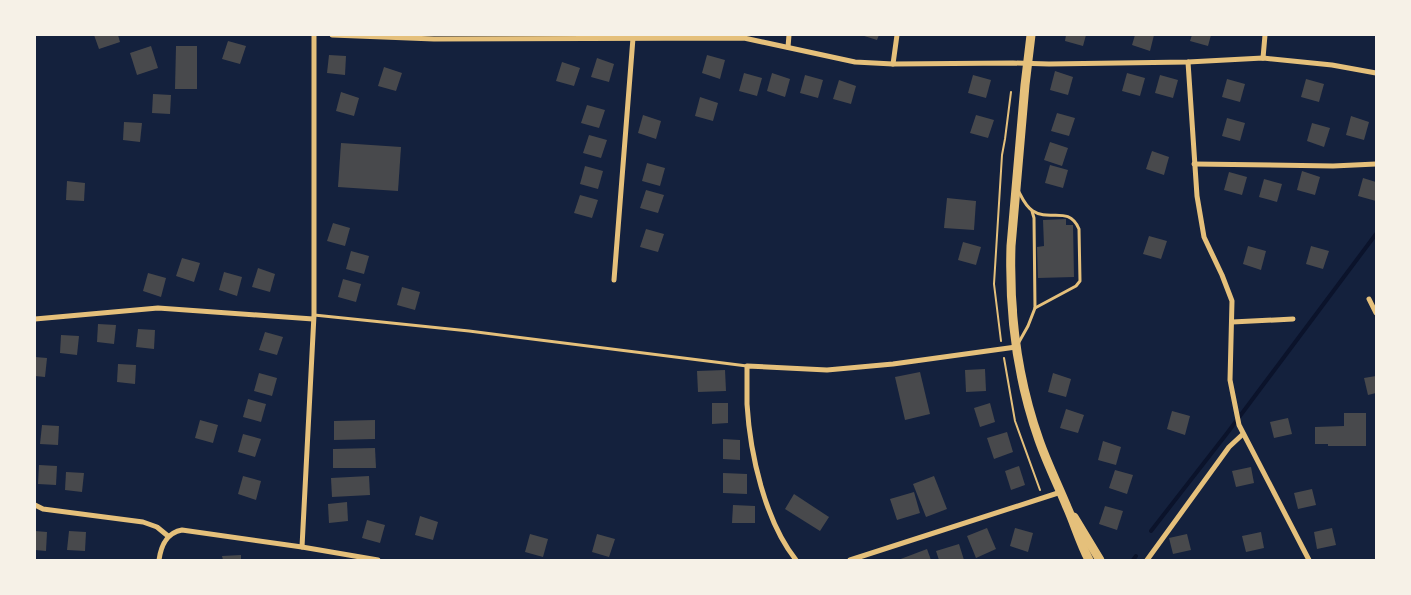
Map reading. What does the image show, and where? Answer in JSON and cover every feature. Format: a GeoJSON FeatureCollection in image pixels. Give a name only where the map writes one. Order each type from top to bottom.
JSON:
{"type":"FeatureCollection","features":[{"type":"Feature","properties":{"kind":"main road"},"geometry":{"type":"LineString","coordinates":[[1031,35],[1011,246],[1012,318],[1025,396],[1032,420],[1078,538],[1089,560]]}},
{"type":"Feature","properties":{"kind":"main road"},"geometry":{"type":"LineString","coordinates":[[1068,509],[1084,531],[1100,560]]}},
{"type":"Feature","properties":{"kind":"street"},"geometry":{"type":"LineString","coordinates":[[302,547],[314,317],[314,35]]}},
{"type":"Feature","properties":{"kind":"street"},"geometry":{"type":"LineString","coordinates":[[332,35],[434,39],[744,38],[855,62],[893,64],[1188,62],[1263,58],[1332,65],[1376,73]]}},
{"type":"Feature","properties":{"kind":"street"},"geometry":{"type":"LineString","coordinates":[[788,47],[789,35]]}},
{"type":"Feature","properties":{"kind":"street"},"geometry":{"type":"LineString","coordinates":[[893,64],[897,35]]}},
{"type":"Feature","properties":{"kind":"street"},"geometry":{"type":"LineString","coordinates":[[1263,58],[1264,35]]}},
{"type":"Feature","properties":{"kind":"street"},"geometry":{"type":"LineString","coordinates":[[614,280],[633,38]]}},
{"type":"Feature","properties":{"kind":"street"},"geometry":{"type":"LineString","coordinates":[[1188,62],[1194,164],[1204,237],[1232,302],[1230,380],[1239,426],[1309,560]]}},
{"type":"Feature","properties":{"kind":"street"},"geometry":{"type":"LineString","coordinates":[[1194,164],[1333,166],[1376,164]]}},
{"type":"Feature","properties":{"kind":"street"},"geometry":{"type":"LineString","coordinates":[[1369,299],[1376,313]]}},
{"type":"Feature","properties":{"kind":"street"},"geometry":{"type":"LineString","coordinates":[[35,319],[158,308],[314,317]]}},
{"type":"Feature","properties":{"kind":"street"},"geometry":{"type":"LineString","coordinates":[[1232,322],[1293,319]]}},
{"type":"Feature","properties":{"kind":"street"},"geometry":{"type":"LineString","coordinates":[[796,560],[788,550],[770,513],[754,461],[747,405],[747,366],[827,370],[892,364],[1016,347]]}},
{"type":"Feature","properties":{"kind":"street"},"geometry":{"type":"LineString","coordinates":[[1147,560],[1229,447],[1243,434]]}},
{"type":"Feature","properties":{"kind":"street"},"geometry":{"type":"LineString","coordinates":[[850,560],[1061,492]]}},
{"type":"Feature","properties":{"kind":"street"},"geometry":{"type":"LineString","coordinates":[[35,506],[43,509],[143,522],[156,527],[168,536]]}},
{"type":"Feature","properties":{"kind":"street"},"geometry":{"type":"LineString","coordinates":[[159,560],[163,544],[168,536],[182,530],[378,560]]}},
{"type":"Feature","properties":{"kind":"lane"},"geometry":{"type":"LineString","coordinates":[[1016,187],[1032,211],[1034,218],[1035,308],[1028,326],[1016,347]]}},
{"type":"Feature","properties":{"kind":"lane"},"geometry":{"type":"LineString","coordinates":[[1032,211],[1039,214],[1072,218],[1079,229],[1080,281],[1076,286],[1035,308]]}},
{"type":"Feature","properties":{"kind":"lane"},"geometry":{"type":"LineString","coordinates":[[314,317],[469,331],[747,366]]}},
{"type":"Feature","properties":{"kind":"path"},"geometry":{"type":"LineString","coordinates":[[1011,92],[1006,139],[1002,155],[994,284],[1002,349],[1015,421],[1043,498]]}},
{"type":"Feature","properties":{"kind":"building"},"geometry":{"type":"Polygon","coordinates":[[[94,35],[118,35],[120,42],[99,49],[94,35]]]}},
{"type":"Feature","properties":{"kind":"building"},"geometry":{"type":"Polygon","coordinates":[[[861,35],[879,35],[877,40],[861,35]]]}},
{"type":"Feature","properties":{"kind":"building"},"geometry":{"type":"Polygon","coordinates":[[[1066,35],[1086,35],[1083,46],[1065,41],[1066,35]]]}},
{"type":"Feature","properties":{"kind":"building"},"geometry":{"type":"Polygon","coordinates":[[[1135,35],[1154,35],[1150,51],[1132,45],[1135,35]]]}},
{"type":"Feature","properties":{"kind":"building"},"geometry":{"type":"Polygon","coordinates":[[[1192,35],[1211,35],[1208,46],[1190,41],[1192,35]]]}},
{"type":"Feature","properties":{"kind":"building"},"geometry":{"type":"Polygon","coordinates":[[[228,41],[246,46],[240,64],[222,59],[228,41]]]}},
{"type":"Feature","properties":{"kind":"building"},"geometry":{"type":"Polygon","coordinates":[[[151,46],[158,68],[137,75],[130,53],[151,46]]]}},
{"type":"Feature","properties":{"kind":"building"},"geometry":{"type":"Polygon","coordinates":[[[176,46],[197,46],[197,89],[175,89],[176,46]]]}},
{"type":"Feature","properties":{"kind":"building"},"geometry":{"type":"Polygon","coordinates":[[[329,55],[346,56],[345,75],[327,73],[329,55]]]}},
{"type":"Feature","properties":{"kind":"building"},"geometry":{"type":"Polygon","coordinates":[[[707,55],[725,60],[720,79],[702,73],[707,55]]]}},
{"type":"Feature","properties":{"kind":"building"},"geometry":{"type":"Polygon","coordinates":[[[597,58],[614,64],[609,82],[591,77],[597,58]]]}},
{"type":"Feature","properties":{"kind":"building"},"geometry":{"type":"Polygon","coordinates":[[[562,62],[580,68],[574,86],[556,81],[562,62]]]}},
{"type":"Feature","properties":{"kind":"building"},"geometry":{"type":"Polygon","coordinates":[[[384,67],[402,73],[396,91],[378,86],[384,67]]]}},
{"type":"Feature","properties":{"kind":"building"},"geometry":{"type":"Polygon","coordinates":[[[1055,71],[1073,77],[1068,95],[1050,90],[1055,71]]]}},
{"type":"Feature","properties":{"kind":"building"},"geometry":{"type":"Polygon","coordinates":[[[744,73],[762,78],[757,96],[739,91],[744,73]]]}},
{"type":"Feature","properties":{"kind":"building"},"geometry":{"type":"Polygon","coordinates":[[[772,73],[790,79],[785,97],[767,91],[772,73]]]}},
{"type":"Feature","properties":{"kind":"building"},"geometry":{"type":"Polygon","coordinates":[[[1127,73],[1145,78],[1140,96],[1122,91],[1127,73]]]}},
{"type":"Feature","properties":{"kind":"building"},"geometry":{"type":"Polygon","coordinates":[[[805,75],[823,80],[818,98],[800,93],[805,75]]]}},
{"type":"Feature","properties":{"kind":"building"},"geometry":{"type":"Polygon","coordinates":[[[973,75],[991,80],[986,98],[968,93],[973,75]]]}},
{"type":"Feature","properties":{"kind":"building"},"geometry":{"type":"Polygon","coordinates":[[[1160,75],[1178,80],[1173,98],[1155,93],[1160,75]]]}},
{"type":"Feature","properties":{"kind":"building"},"geometry":{"type":"Polygon","coordinates":[[[1227,79],[1245,84],[1240,102],[1222,97],[1227,79]]]}},
{"type":"Feature","properties":{"kind":"building"},"geometry":{"type":"Polygon","coordinates":[[[1306,79],[1324,84],[1319,102],[1301,97],[1306,79]]]}},
{"type":"Feature","properties":{"kind":"building"},"geometry":{"type":"Polygon","coordinates":[[[839,80],[856,86],[851,104],[833,99],[839,80]]]}},
{"type":"Feature","properties":{"kind":"building"},"geometry":{"type":"Polygon","coordinates":[[[341,92],[359,98],[354,116],[336,111],[341,92]]]}},
{"type":"Feature","properties":{"kind":"building"},"geometry":{"type":"Polygon","coordinates":[[[153,94],[171,95],[170,114],[152,113],[153,94]]]}},
{"type":"Feature","properties":{"kind":"building"},"geometry":{"type":"Polygon","coordinates":[[[700,97],[718,103],[713,121],[695,116],[700,97]]]}},
{"type":"Feature","properties":{"kind":"building"},"geometry":{"type":"Polygon","coordinates":[[[587,105],[605,110],[599,128],[581,123],[587,105]]]}},
{"type":"Feature","properties":{"kind":"building"},"geometry":{"type":"Polygon","coordinates":[[[1057,113],[1075,118],[1069,136],[1051,131],[1057,113]]]}},
{"type":"Feature","properties":{"kind":"building"},"geometry":{"type":"Polygon","coordinates":[[[643,115],[661,121],[656,139],[638,133],[643,115]]]}},
{"type":"Feature","properties":{"kind":"building"},"geometry":{"type":"Polygon","coordinates":[[[976,115],[994,120],[988,138],[970,133],[976,115]]]}},
{"type":"Feature","properties":{"kind":"building"},"geometry":{"type":"Polygon","coordinates":[[[1351,116],[1369,122],[1364,140],[1346,135],[1351,116]]]}},
{"type":"Feature","properties":{"kind":"building"},"geometry":{"type":"Polygon","coordinates":[[[1227,118],[1245,123],[1240,141],[1222,136],[1227,118]]]}},
{"type":"Feature","properties":{"kind":"building"},"geometry":{"type":"Polygon","coordinates":[[[124,122],[142,123],[140,142],[123,140],[124,122]]]}},
{"type":"Feature","properties":{"kind":"building"},"geometry":{"type":"Polygon","coordinates":[[[1312,123],[1330,128],[1324,147],[1307,141],[1312,123]]]}},
{"type":"Feature","properties":{"kind":"building"},"geometry":{"type":"Polygon","coordinates":[[[589,135],[607,140],[601,158],[583,153],[589,135]]]}},
{"type":"Feature","properties":{"kind":"building"},"geometry":{"type":"Polygon","coordinates":[[[1050,142],[1068,148],[1062,166],[1044,160],[1050,142]]]}},
{"type":"Feature","properties":{"kind":"building"},"geometry":{"type":"Polygon","coordinates":[[[341,143],[401,147],[398,191],[338,187],[341,143]]]}},
{"type":"Feature","properties":{"kind":"building"},"geometry":{"type":"Polygon","coordinates":[[[1152,151],[1169,157],[1164,175],[1146,169],[1152,151]]]}},
{"type":"Feature","properties":{"kind":"building"},"geometry":{"type":"Polygon","coordinates":[[[647,163],[665,168],[660,186],[642,181],[647,163]]]}},
{"type":"Feature","properties":{"kind":"building"},"geometry":{"type":"Polygon","coordinates":[[[1050,165],[1068,170],[1063,188],[1045,183],[1050,165]]]}},
{"type":"Feature","properties":{"kind":"building"},"geometry":{"type":"Polygon","coordinates":[[[585,166],[603,171],[598,189],[580,184],[585,166]]]}},
{"type":"Feature","properties":{"kind":"building"},"geometry":{"type":"Polygon","coordinates":[[[1302,171],[1320,177],[1315,195],[1297,190],[1302,171]]]}},
{"type":"Feature","properties":{"kind":"building"},"geometry":{"type":"Polygon","coordinates":[[[1229,172],[1247,177],[1242,195],[1224,190],[1229,172]]]}},
{"type":"Feature","properties":{"kind":"building"},"geometry":{"type":"Polygon","coordinates":[[[1363,178],[1376,182],[1376,201],[1358,196],[1363,178]]]}},
{"type":"Feature","properties":{"kind":"building"},"geometry":{"type":"Polygon","coordinates":[[[1264,179],[1282,184],[1277,202],[1259,197],[1264,179]]]}},
{"type":"Feature","properties":{"kind":"building"},"geometry":{"type":"Polygon","coordinates":[[[67,181],[85,183],[84,201],[66,200],[67,181]]]}},
{"type":"Feature","properties":{"kind":"building"},"geometry":{"type":"Polygon","coordinates":[[[646,190],[664,195],[658,213],[640,208],[646,190]]]}},
{"type":"Feature","properties":{"kind":"building"},"geometry":{"type":"Polygon","coordinates":[[[580,195],[598,200],[592,218],[574,213],[580,195]]]}},
{"type":"Feature","properties":{"kind":"building"},"geometry":{"type":"Polygon","coordinates":[[[947,198],[976,201],[974,230],[944,228],[947,198]]]}},
{"type":"Feature","properties":{"kind":"building"},"geometry":{"type":"Polygon","coordinates":[[[1066,219],[1066,225],[1073,225],[1074,277],[1038,278],[1037,247],[1044,246],[1043,220],[1066,219]]]}},
{"type":"Feature","properties":{"kind":"building"},"geometry":{"type":"Polygon","coordinates":[[[333,223],[350,228],[345,246],[327,241],[333,223]]]}},
{"type":"Feature","properties":{"kind":"building"},"geometry":{"type":"Polygon","coordinates":[[[646,229],[664,234],[658,252],[640,247],[646,229]]]}},
{"type":"Feature","properties":{"kind":"building"},"geometry":{"type":"Polygon","coordinates":[[[1149,236],[1167,241],[1161,259],[1143,254],[1149,236]]]}},
{"type":"Feature","properties":{"kind":"building"},"geometry":{"type":"Polygon","coordinates":[[[963,242],[981,247],[976,265],[958,260],[963,242]]]}},
{"type":"Feature","properties":{"kind":"building"},"geometry":{"type":"Polygon","coordinates":[[[1248,246],[1266,251],[1261,270],[1243,264],[1248,246]]]}},
{"type":"Feature","properties":{"kind":"building"},"geometry":{"type":"Polygon","coordinates":[[[1311,246],[1329,251],[1323,269],[1306,264],[1311,246]]]}},
{"type":"Feature","properties":{"kind":"building"},"geometry":{"type":"Polygon","coordinates":[[[351,251],[369,256],[364,274],[346,269],[351,251]]]}},
{"type":"Feature","properties":{"kind":"building"},"geometry":{"type":"Polygon","coordinates":[[[182,258],[200,263],[194,282],[176,276],[182,258]]]}},
{"type":"Feature","properties":{"kind":"building"},"geometry":{"type":"Polygon","coordinates":[[[258,268],[275,274],[270,292],[252,287],[258,268]]]}},
{"type":"Feature","properties":{"kind":"building"},"geometry":{"type":"Polygon","coordinates":[[[224,272],[242,277],[237,296],[219,290],[224,272]]]}},
{"type":"Feature","properties":{"kind":"building"},"geometry":{"type":"Polygon","coordinates":[[[148,273],[166,278],[161,297],[143,291],[148,273]]]}},
{"type":"Feature","properties":{"kind":"building"},"geometry":{"type":"Polygon","coordinates":[[[343,279],[361,284],[356,302],[338,297],[343,279]]]}},
{"type":"Feature","properties":{"kind":"building"},"geometry":{"type":"Polygon","coordinates":[[[402,287],[420,292],[415,310],[397,305],[402,287]]]}},
{"type":"Feature","properties":{"kind":"building"},"geometry":{"type":"Polygon","coordinates":[[[98,324],[116,325],[114,344],[97,342],[98,324]]]}},
{"type":"Feature","properties":{"kind":"building"},"geometry":{"type":"Polygon","coordinates":[[[138,329],[155,330],[154,349],[136,347],[138,329]]]}},
{"type":"Feature","properties":{"kind":"building"},"geometry":{"type":"Polygon","coordinates":[[[265,332],[283,337],[277,355],[259,350],[265,332]]]}},
{"type":"Feature","properties":{"kind":"building"},"geometry":{"type":"Polygon","coordinates":[[[61,335],[79,336],[77,355],[60,353],[61,335]]]}},
{"type":"Feature","properties":{"kind":"building"},"geometry":{"type":"Polygon","coordinates":[[[35,357],[47,358],[45,377],[35,376],[35,357]]]}},
{"type":"Feature","properties":{"kind":"building"},"geometry":{"type":"Polygon","coordinates":[[[118,364],[136,365],[135,384],[117,382],[118,364]]]}},
{"type":"Feature","properties":{"kind":"building"},"geometry":{"type":"Polygon","coordinates":[[[985,369],[986,391],[966,392],[965,370],[985,369]]]}},
{"type":"Feature","properties":{"kind":"building"},"geometry":{"type":"Polygon","coordinates":[[[725,370],[726,391],[698,392],[697,371],[725,370]]]}},
{"type":"Feature","properties":{"kind":"building"},"geometry":{"type":"Polygon","coordinates":[[[920,372],[930,414],[905,420],[895,377],[920,372]]]}},
{"type":"Feature","properties":{"kind":"building"},"geometry":{"type":"Polygon","coordinates":[[[259,373],[277,378],[272,396],[254,391],[259,373]]]}},
{"type":"Feature","properties":{"kind":"building"},"geometry":{"type":"Polygon","coordinates":[[[1053,373],[1071,379],[1066,397],[1048,392],[1053,373]]]}},
{"type":"Feature","properties":{"kind":"building"},"geometry":{"type":"Polygon","coordinates":[[[1376,376],[1376,393],[1368,395],[1364,378],[1376,376]]]}},
{"type":"Feature","properties":{"kind":"building"},"geometry":{"type":"Polygon","coordinates":[[[248,399],[266,404],[261,422],[243,417],[248,399]]]}},
{"type":"Feature","properties":{"kind":"building"},"geometry":{"type":"Polygon","coordinates":[[[712,403],[728,403],[728,423],[712,424],[712,403]]]}},
{"type":"Feature","properties":{"kind":"building"},"geometry":{"type":"Polygon","coordinates":[[[990,403],[995,422],[980,427],[974,408],[990,403]]]}},
{"type":"Feature","properties":{"kind":"building"},"geometry":{"type":"Polygon","coordinates":[[[1066,409],[1084,415],[1078,433],[1060,428],[1066,409]]]}},
{"type":"Feature","properties":{"kind":"building"},"geometry":{"type":"Polygon","coordinates":[[[1172,411],[1190,416],[1185,435],[1167,429],[1172,411]]]}},
{"type":"Feature","properties":{"kind":"building"},"geometry":{"type":"Polygon","coordinates":[[[1344,413],[1366,413],[1366,446],[1315,444],[1315,427],[1344,426],[1344,413]]]}},
{"type":"Feature","properties":{"kind":"building"},"geometry":{"type":"Polygon","coordinates":[[[1288,418],[1292,434],[1274,438],[1270,422],[1288,418]]]}},
{"type":"Feature","properties":{"kind":"building"},"geometry":{"type":"Polygon","coordinates":[[[200,420],[218,425],[213,443],[195,438],[200,420]]]}},
{"type":"Feature","properties":{"kind":"building"},"geometry":{"type":"Polygon","coordinates":[[[375,420],[375,439],[334,440],[334,421],[375,420]]]}},
{"type":"Feature","properties":{"kind":"building"},"geometry":{"type":"Polygon","coordinates":[[[42,425],[59,426],[58,445],[40,444],[42,425]]]}},
{"type":"Feature","properties":{"kind":"building"},"geometry":{"type":"Polygon","coordinates":[[[1007,432],[1013,452],[994,459],[987,438],[1007,432]]]}},
{"type":"Feature","properties":{"kind":"building"},"geometry":{"type":"Polygon","coordinates":[[[243,434],[261,439],[255,457],[238,452],[243,434]]]}},
{"type":"Feature","properties":{"kind":"building"},"geometry":{"type":"Polygon","coordinates":[[[723,439],[740,440],[740,460],[723,459],[723,439]]]}},
{"type":"Feature","properties":{"kind":"building"},"geometry":{"type":"Polygon","coordinates":[[[1103,441],[1121,447],[1116,465],[1098,460],[1103,441]]]}},
{"type":"Feature","properties":{"kind":"building"},"geometry":{"type":"Polygon","coordinates":[[[375,448],[376,468],[333,468],[333,449],[375,448]]]}},
{"type":"Feature","properties":{"kind":"building"},"geometry":{"type":"Polygon","coordinates":[[[39,465],[57,466],[56,485],[38,484],[39,465]]]}},
{"type":"Feature","properties":{"kind":"building"},"geometry":{"type":"Polygon","coordinates":[[[1019,466],[1025,485],[1011,490],[1005,471],[1019,466]]]}},
{"type":"Feature","properties":{"kind":"building"},"geometry":{"type":"Polygon","coordinates":[[[1251,467],[1254,483],[1236,487],[1232,471],[1251,467]]]}},
{"type":"Feature","properties":{"kind":"building"},"geometry":{"type":"Polygon","coordinates":[[[1115,470],[1133,475],[1127,494],[1109,488],[1115,470]]]}},
{"type":"Feature","properties":{"kind":"building"},"geometry":{"type":"Polygon","coordinates":[[[66,472],[84,473],[82,492],[65,490],[66,472]]]}},
{"type":"Feature","properties":{"kind":"building"},"geometry":{"type":"Polygon","coordinates":[[[723,473],[747,474],[747,494],[723,493],[723,473]]]}},
{"type":"Feature","properties":{"kind":"building"},"geometry":{"type":"Polygon","coordinates":[[[243,476],[261,481],[256,500],[238,494],[243,476]]]}},
{"type":"Feature","properties":{"kind":"building"},"geometry":{"type":"Polygon","coordinates":[[[369,476],[370,495],[332,497],[331,478],[369,476]]]}},
{"type":"Feature","properties":{"kind":"building"},"geometry":{"type":"Polygon","coordinates":[[[934,476],[947,509],[926,517],[913,484],[934,476]]]}},
{"type":"Feature","properties":{"kind":"building"},"geometry":{"type":"Polygon","coordinates":[[[1312,489],[1316,505],[1298,509],[1294,493],[1312,489]]]}},
{"type":"Feature","properties":{"kind":"building"},"geometry":{"type":"Polygon","coordinates":[[[914,492],[920,513],[897,520],[890,499],[914,492]]]}},
{"type":"Feature","properties":{"kind":"building"},"geometry":{"type":"Polygon","coordinates":[[[794,494],[829,517],[820,531],[785,509],[794,494]]]}},
{"type":"Feature","properties":{"kind":"building"},"geometry":{"type":"Polygon","coordinates":[[[347,502],[348,521],[329,523],[328,504],[347,502]]]}},
{"type":"Feature","properties":{"kind":"building"},"geometry":{"type":"Polygon","coordinates":[[[733,505],[755,506],[755,523],[732,523],[733,505]]]}},
{"type":"Feature","properties":{"kind":"building"},"geometry":{"type":"Polygon","coordinates":[[[1105,506],[1123,511],[1117,530],[1099,524],[1105,506]]]}},
{"type":"Feature","properties":{"kind":"building"},"geometry":{"type":"Polygon","coordinates":[[[420,516],[438,522],[433,540],[415,535],[420,516]]]}},
{"type":"Feature","properties":{"kind":"building"},"geometry":{"type":"Polygon","coordinates":[[[367,520],[385,525],[380,543],[362,538],[367,520]]]}},
{"type":"Feature","properties":{"kind":"building"},"geometry":{"type":"Polygon","coordinates":[[[987,528],[996,549],[976,558],[967,536],[987,528]]]}},
{"type":"Feature","properties":{"kind":"building"},"geometry":{"type":"Polygon","coordinates":[[[1015,528],[1033,533],[1028,552],[1010,546],[1015,528]]]}},
{"type":"Feature","properties":{"kind":"building"},"geometry":{"type":"Polygon","coordinates":[[[1332,528],[1336,545],[1317,549],[1314,532],[1332,528]]]}},
{"type":"Feature","properties":{"kind":"building"},"geometry":{"type":"Polygon","coordinates":[[[35,531],[47,532],[46,551],[35,550],[35,531]]]}},
{"type":"Feature","properties":{"kind":"building"},"geometry":{"type":"Polygon","coordinates":[[[69,531],[86,532],[85,551],[67,550],[69,531]]]}},
{"type":"Feature","properties":{"kind":"building"},"geometry":{"type":"Polygon","coordinates":[[[1261,532],[1264,548],[1246,552],[1242,536],[1261,532]]]}},
{"type":"Feature","properties":{"kind":"building"},"geometry":{"type":"Polygon","coordinates":[[[530,534],[548,539],[543,557],[525,552],[530,534]]]}},
{"type":"Feature","properties":{"kind":"building"},"geometry":{"type":"Polygon","coordinates":[[[597,534],[615,539],[609,557],[592,552],[597,534]]]}},
{"type":"Feature","properties":{"kind":"building"},"geometry":{"type":"Polygon","coordinates":[[[1187,534],[1191,550],[1173,554],[1169,538],[1187,534]]]}},
{"type":"Feature","properties":{"kind":"building"},"geometry":{"type":"Polygon","coordinates":[[[959,544],[964,560],[939,560],[936,551],[959,544]]]}},
{"type":"Feature","properties":{"kind":"building"},"geometry":{"type":"Polygon","coordinates":[[[927,549],[931,560],[898,560],[927,549]]]}},
{"type":"Feature","properties":{"kind":"building"},"geometry":{"type":"Polygon","coordinates":[[[241,555],[241,560],[223,560],[222,556],[241,555]]]}},
{"type":"Feature","properties":{"kind":"waterway"},"geometry":{"type":"LineString","coordinates":[[1151,531],[1228,432],[1376,234]]}},
{"type":"Feature","properties":{"kind":"waterway"},"geometry":{"type":"LineString","coordinates":[[1133,560],[1136,556]]}}]}
